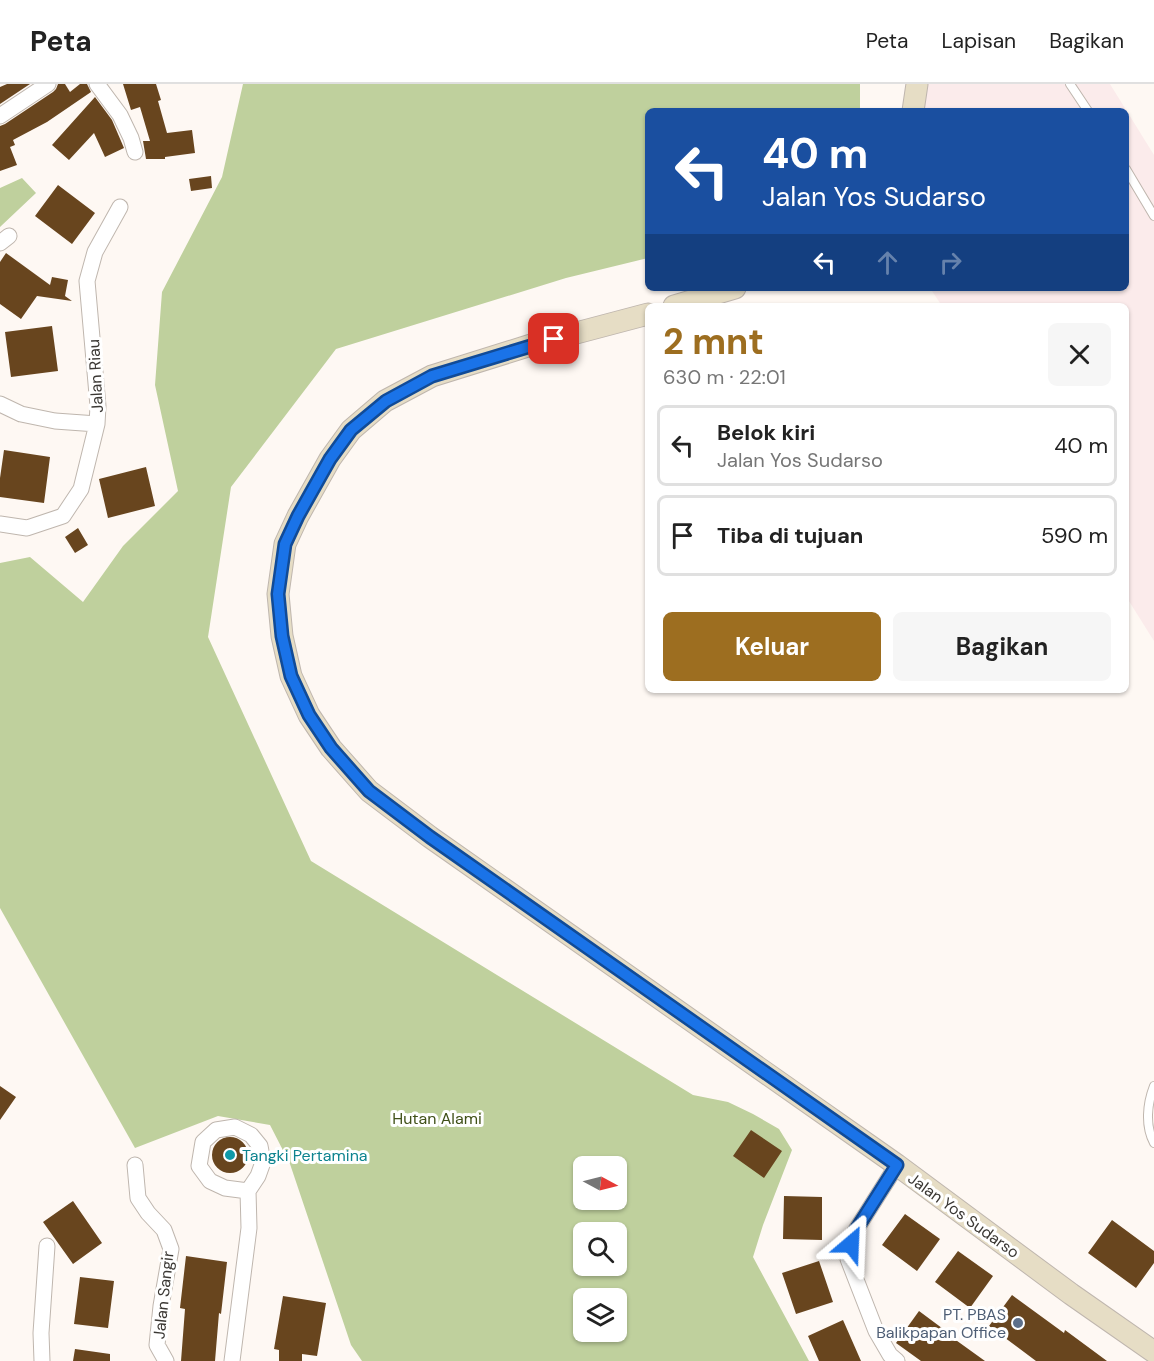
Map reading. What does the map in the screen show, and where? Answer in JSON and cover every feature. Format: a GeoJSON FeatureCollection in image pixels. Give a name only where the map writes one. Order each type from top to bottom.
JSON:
{"type":"FeatureCollection","features":[{"type":"Feature","properties":{"kind":"main road"},"geometry":{"type":"LineString","coordinates":[[913,108],[917,84]]}},
{"type":"Feature","properties":{"kind":"main road"},"geometry":{"type":"LineString","coordinates":[[684,303],[725,291]]}},
{"type":"Feature","properties":{"kind":"main road","name":"Jalan Yos Sudarso"},"geometry":{"type":"LineString","coordinates":[[645,315],[531,345],[432,376],[386,401],[351,430],[330,459],[285,544],[278,594],[282,636],[291,676],[309,715],[331,748],[369,791],[449,850],[897,1165],[1071,1294],[1154,1352]]}},
{"type":"Feature","properties":{"kind":"street"},"geometry":{"type":"LineString","coordinates":[[0,116],[48,84]]}},
{"type":"Feature","properties":{"kind":"street"},"geometry":{"type":"LineString","coordinates":[[97,84],[120,115],[135,152]]}},
{"type":"Feature","properties":{"kind":"street","name":"Jalan Riau"},"geometry":{"type":"LineString","coordinates":[[0,524],[27,528],[63,516],[81,489],[97,424],[98,406],[87,281],[95,252],[120,207]]}},
{"type":"Feature","properties":{"kind":"street"},"geometry":{"type":"LineString","coordinates":[[0,404],[21,414],[55,421],[97,424]]}},
{"type":"Feature","properties":{"kind":"street"},"geometry":{"type":"LineString","coordinates":[[232,1361],[249,1228],[248,1191],[258,1176],[263,1162],[260,1146],[251,1135],[235,1127],[216,1130],[203,1142],[199,1166],[210,1181],[225,1188],[248,1191]]}},
{"type":"Feature","properties":{"kind":"street","name":"Jalan Sangir"},"geometry":{"type":"LineString","coordinates":[[135,1165],[138,1198],[164,1230],[171,1249],[157,1345],[166,1361]]}},
{"type":"Feature","properties":{"kind":"street"},"geometry":{"type":"LineString","coordinates":[[897,1165],[854,1233],[849,1259],[876,1331],[890,1355],[897,1361]]}},
{"type":"Feature","properties":{"kind":"street"},"geometry":{"type":"LineString","coordinates":[[42,1361],[41,1333],[47,1246]]}},
{"type":"Feature","properties":{"kind":"lane"},"geometry":{"type":"LineString","coordinates":[[1070,84],[1086,108]]}},
{"type":"Feature","properties":{"kind":"lane"},"geometry":{"type":"LineString","coordinates":[[1129,174],[1154,216]]}},
{"type":"Feature","properties":{"kind":"lane"},"geometry":{"type":"LineString","coordinates":[[1154,1086],[1148,1107],[1149,1125],[1154,1143]]}},
{"type":"Feature","properties":{"kind":"shaded area"},"geometry":{"type":"Polygon","coordinates":[[[918,84],[1110,84],[1125,108],[914,108],[918,84]]]}},
{"type":"Feature","properties":{"kind":"shaded area"},"geometry":{"type":"Polygon","coordinates":[[[1129,115],[1154,155],[1154,641],[1129,601],[1129,303],[940,303],[932,291],[1129,291],[1129,115]]]}},
{"type":"Feature","properties":{"kind":"green space","name":"Hutan Alami"},"geometry":{"type":"Polygon","coordinates":[[[243,84],[860,84],[860,108],[645,108],[645,259],[566,278],[336,349],[231,487],[208,637],[311,861],[693,1095],[728,1102],[779,1129],[792,1150],[753,1257],[809,1361],[362,1361],[351,1345],[290,1164],[270,1125],[218,1116],[135,1148],[0,908],[0,563],[30,557],[83,602],[123,546],[178,491],[155,385],[162,292],[222,177],[243,84]]]}},
{"type":"Feature","properties":{"kind":"green space"},"geometry":{"type":"Polygon","coordinates":[[[22,178],[36,193],[0,227],[0,188],[22,178]]]}},
{"type":"Feature","properties":{"kind":"building"},"geometry":{"type":"Polygon","coordinates":[[[7,84],[30,84],[0,104],[0,87],[7,84]]]}},
{"type":"Feature","properties":{"kind":"building"},"geometry":{"type":"Polygon","coordinates":[[[58,84],[65,84],[70,92],[80,84],[87,84],[91,92],[47,122],[13,140],[15,145],[10,147],[17,165],[0,171],[0,126],[53,92],[58,84]]]}},
{"type":"Feature","properties":{"kind":"building"},"geometry":{"type":"Polygon","coordinates":[[[123,84],[156,84],[167,133],[192,130],[195,153],[165,157],[165,159],[146,159],[143,141],[150,141],[140,107],[131,110],[123,84]]]}},
{"type":"Feature","properties":{"kind":"building"},"geometry":{"type":"Polygon","coordinates":[[[95,97],[112,120],[124,148],[105,157],[94,133],[69,160],[52,145],[95,97]]]}},
{"type":"Feature","properties":{"kind":"building"},"geometry":{"type":"Polygon","coordinates":[[[211,176],[212,188],[191,191],[189,179],[211,176]]]}},
{"type":"Feature","properties":{"kind":"building"},"geometry":{"type":"Polygon","coordinates":[[[58,185],[95,213],[72,244],[35,216],[58,185]]]}},
{"type":"Feature","properties":{"kind":"building"},"geometry":{"type":"Polygon","coordinates":[[[6,253],[50,285],[52,277],[68,280],[65,296],[72,301],[37,296],[21,319],[0,304],[0,262],[6,253]]]}},
{"type":"Feature","properties":{"kind":"building"},"geometry":{"type":"Polygon","coordinates":[[[52,326],[58,371],[11,377],[5,332],[52,326]]]}},
{"type":"Feature","properties":{"kind":"building"},"geometry":{"type":"Polygon","coordinates":[[[4,450],[50,457],[44,503],[0,497],[4,450]]]}},
{"type":"Feature","properties":{"kind":"building"},"geometry":{"type":"Polygon","coordinates":[[[146,467],[155,506],[108,518],[99,479],[146,467]]]}},
{"type":"Feature","properties":{"kind":"building"},"geometry":{"type":"Polygon","coordinates":[[[78,528],[88,545],[75,553],[65,537],[78,528]]]}},
{"type":"Feature","properties":{"kind":"building"},"geometry":{"type":"Polygon","coordinates":[[[0,1086],[16,1097],[0,1120],[0,1086]]]}},
{"type":"Feature","properties":{"kind":"building"},"geometry":{"type":"Polygon","coordinates":[[[751,1130],[782,1151],[764,1178],[733,1156],[751,1130]]]}},
{"type":"Feature","properties":{"kind":"building","name":"Tangki Pertamina"},"geometry":{"type":"Polygon","coordinates":[[[230,1137],[243,1142],[248,1155],[243,1168],[230,1173],[217,1168],[212,1155],[217,1142],[230,1137]]]}},
{"type":"Feature","properties":{"kind":"building"},"geometry":{"type":"Polygon","coordinates":[[[784,1196],[822,1197],[822,1240],[783,1239],[784,1196]]]}},
{"type":"Feature","properties":{"kind":"building"},"geometry":{"type":"Polygon","coordinates":[[[73,1201],[102,1243],[73,1264],[43,1222],[73,1201]]]}},
{"type":"Feature","properties":{"kind":"building"},"geometry":{"type":"Polygon","coordinates":[[[905,1214],[940,1239],[917,1271],[882,1245],[905,1214]]]}},
{"type":"Feature","properties":{"kind":"building"},"geometry":{"type":"Polygon","coordinates":[[[1112,1220],[1154,1251],[1154,1263],[1136,1288],[1088,1253],[1112,1220]]]}},
{"type":"Feature","properties":{"kind":"building"},"geometry":{"type":"Polygon","coordinates":[[[958,1251],[993,1276],[970,1308],[935,1282],[958,1251]]]}},
{"type":"Feature","properties":{"kind":"building"},"geometry":{"type":"Polygon","coordinates":[[[186,1256],[227,1262],[221,1314],[219,1313],[215,1361],[181,1361],[185,1309],[180,1308],[186,1256]]]}},
{"type":"Feature","properties":{"kind":"building"},"geometry":{"type":"Polygon","coordinates":[[[819,1261],[833,1302],[796,1314],[782,1273],[819,1261]]]}},
{"type":"Feature","properties":{"kind":"building"},"geometry":{"type":"Polygon","coordinates":[[[80,1277],[114,1281],[108,1328],[74,1324],[80,1277]]]}},
{"type":"Feature","properties":{"kind":"building"},"geometry":{"type":"Polygon","coordinates":[[[1012,1295],[1107,1361],[1036,1361],[989,1326],[1012,1295]]]}},
{"type":"Feature","properties":{"kind":"building"},"geometry":{"type":"Polygon","coordinates":[[[283,1296],[326,1303],[317,1356],[302,1354],[302,1361],[279,1361],[279,1350],[274,1349],[283,1296]]]}},
{"type":"Feature","properties":{"kind":"building"},"geometry":{"type":"Polygon","coordinates":[[[919,1311],[985,1361],[921,1361],[896,1343],[919,1311]]]}},
{"type":"Feature","properties":{"kind":"building"},"geometry":{"type":"Polygon","coordinates":[[[843,1320],[861,1361],[819,1361],[808,1336],[843,1320]]]}},
{"type":"Feature","properties":{"kind":"building"},"geometry":{"type":"Polygon","coordinates":[[[75,1349],[110,1354],[110,1361],[73,1361],[75,1349]]]}},
{"type":"Feature","properties":{"kind":"place","name":"Tangki Pertamina"},"geometry":{"type":"Point","coordinates":[230,1155]}},
{"type":"Feature","properties":{"kind":"place","name":"PT. PBAS Balikpapan Office"},"geometry":{"type":"Point","coordinates":[1018,1323]}},
{"type":"Feature","properties":{"kind":"route"},"geometry":{"type":"LineString","coordinates":[[554,339],[432,376],[386,401],[351,430],[330,459],[285,544],[278,594],[282,636],[291,676],[309,715],[331,748],[369,791],[430,837],[897,1165],[854,1233],[851,1244]]}}]}
